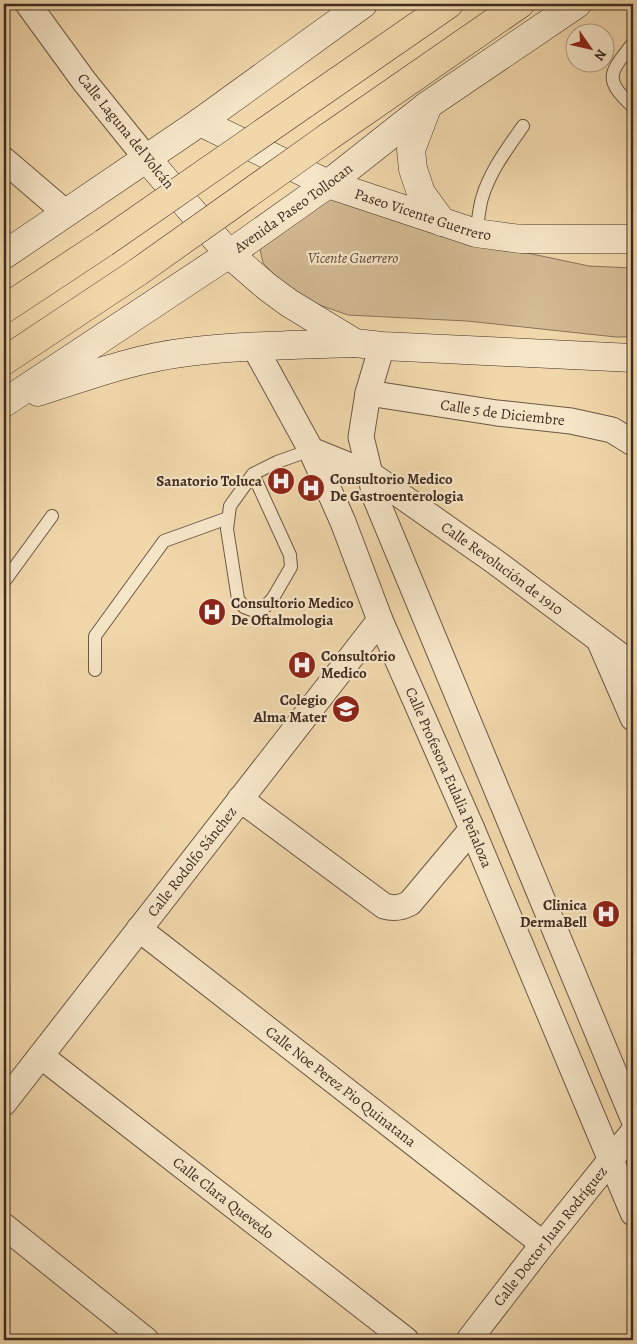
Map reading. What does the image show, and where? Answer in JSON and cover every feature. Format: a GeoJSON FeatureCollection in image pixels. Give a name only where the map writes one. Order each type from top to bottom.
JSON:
{"type":"FeatureCollection","features":[{"type":"Feature","properties":{"kind":"highway"},"geometry":{"type":"LineString","coordinates":[[4,309],[104,243],[449,4]]}},
{"type":"Feature","properties":{"kind":"highway"},"geometry":{"type":"LineString","coordinates":[[4,361],[138,272],[328,136],[520,4]]}},
{"type":"Feature","properties":{"kind":"main road"},"geometry":{"type":"LineString","coordinates":[[4,255],[200,122],[363,4]]}},
{"type":"Feature","properties":{"kind":"main road","name":"Avenida Paseo Tollocan"},"geometry":{"type":"LineString","coordinates":[[4,403],[230,254],[328,184],[428,105],[577,4]]}},
{"type":"Feature","properties":{"kind":"main road"},"geometry":{"type":"LineString","coordinates":[[428,105],[411,150],[413,169],[421,194],[442,222]]}},
{"type":"Feature","properties":{"kind":"main road","name":"Paseo Vicente Guerrero"},"geometry":{"type":"LineString","coordinates":[[200,122],[328,184],[476,233],[521,239],[631,236]]}},
{"type":"Feature","properties":{"kind":"main road","name":"Calle Laguna del Volcán"},"geometry":{"type":"LineString","coordinates":[[147,159],[230,254]]}},
{"type":"Feature","properties":{"kind":"main road"},"geometry":{"type":"LineString","coordinates":[[230,254],[266,286],[355,343]]}},
{"type":"Feature","properties":{"kind":"main road"},"geometry":{"type":"LineString","coordinates":[[4,403],[118,365],[187,352],[254,346],[355,343],[382,346],[633,358]]}},
{"type":"Feature","properties":{"kind":"street","name":"Calle Laguna del Volcán"},"geometry":{"type":"LineString","coordinates":[[28,4],[84,81],[147,159]]}},
{"type":"Feature","properties":{"kind":"street"},"geometry":{"type":"LineString","coordinates":[[4,160],[66,213]]}},
{"type":"Feature","properties":{"kind":"street","name":"Calle Profesora Eulalia Peñaloza"},"geometry":{"type":"LineString","coordinates":[[254,346],[311,450],[343,522],[380,620],[472,829],[633,1213]]}},
{"type":"Feature","properties":{"kind":"street"},"geometry":{"type":"LineString","coordinates":[[382,346],[368,393],[361,437],[376,499],[633,1118]]}},
{"type":"Feature","properties":{"kind":"street","name":"Calle 5 de Diciembre"},"geometry":{"type":"LineString","coordinates":[[368,393],[497,413],[571,421],[612,430],[633,443]]}},
{"type":"Feature","properties":{"kind":"street","name":"Calle Revolución de 1910"},"geometry":{"type":"LineString","coordinates":[[311,450],[370,474],[494,561],[633,665]]}},
{"type":"Feature","properties":{"kind":"street"},"geometry":{"type":"LineString","coordinates":[[343,522],[383,518]]}},
{"type":"Feature","properties":{"kind":"street","name":"Calle Rodolfo Sánchez"},"geometry":{"type":"LineString","coordinates":[[4,1102],[380,620]]}},
{"type":"Feature","properties":{"kind":"street"},"geometry":{"type":"LineString","coordinates":[[599,640],[633,718]]}},
{"type":"Feature","properties":{"kind":"street"},"geometry":{"type":"LineString","coordinates":[[240,799],[384,906],[393,908],[402,907],[410,902],[472,829]]}},
{"type":"Feature","properties":{"kind":"street","name":"Calle Noe Perez Pio Quinatana"},"geometry":{"type":"LineString","coordinates":[[139,929],[543,1244]]}},
{"type":"Feature","properties":{"kind":"street","name":"Calle Clara Quevedo"},"geometry":{"type":"LineString","coordinates":[[41,1056],[406,1340]]}},
{"type":"Feature","properties":{"kind":"street","name":"Calle Doctor Juan Rodríguez"},"geometry":{"type":"LineString","coordinates":[[469,1340],[633,1132]]}},
{"type":"Feature","properties":{"kind":"street"},"geometry":{"type":"LineString","coordinates":[[4,1226],[146,1340]]}},
{"type":"Feature","properties":{"kind":"lane"},"geometry":{"type":"LineString","coordinates":[[633,43],[614,68],[612,77],[614,85],[620,94],[633,107]]}},
{"type":"Feature","properties":{"kind":"lane"},"geometry":{"type":"LineString","coordinates":[[476,233],[482,198],[489,180],[499,161],[523,126]]}},
{"type":"Feature","properties":{"kind":"lane"},"geometry":{"type":"LineString","coordinates":[[252,474],[290,555],[291,567],[273,598],[264,608],[254,611],[244,607],[238,599],[227,529],[230,506],[252,474],[277,462],[311,450]]}},
{"type":"Feature","properties":{"kind":"lane"},"geometry":{"type":"LineString","coordinates":[[4,582],[52,516]]}},
{"type":"Feature","properties":{"kind":"lane"},"geometry":{"type":"LineString","coordinates":[[95,670],[95,636],[164,541],[228,518]]}},
{"type":"Feature","properties":{"kind":"green space","name":"Vicente Guerrero"},"geometry":{"type":"Polygon","coordinates":[[[328,193],[370,203],[428,232],[589,266],[633,268],[633,337],[616,337],[467,321],[348,315],[314,303],[287,289],[263,263],[258,240],[328,193]]]}},
{"type":"Feature","properties":{"kind":"place","name":"Sanatorio Toluca"},"geometry":{"type":"Point","coordinates":[281,481]}},
{"type":"Feature","properties":{"kind":"place","name":"Consultorio Medico De Gastroenterologia"},"geometry":{"type":"Point","coordinates":[311,488]}},
{"type":"Feature","properties":{"kind":"place","name":"Consultorio Medico De Oftalmologia"},"geometry":{"type":"Point","coordinates":[212,612]}},
{"type":"Feature","properties":{"kind":"place","name":"Consultorio Medico"},"geometry":{"type":"Point","coordinates":[302,665]}},
{"type":"Feature","properties":{"kind":"place","name":"Colegio Alma Mater"},"geometry":{"type":"Point","coordinates":[346,709]}},
{"type":"Feature","properties":{"kind":"place","name":"Clinica DermaBell"},"geometry":{"type":"Point","coordinates":[606,914]}}]}
